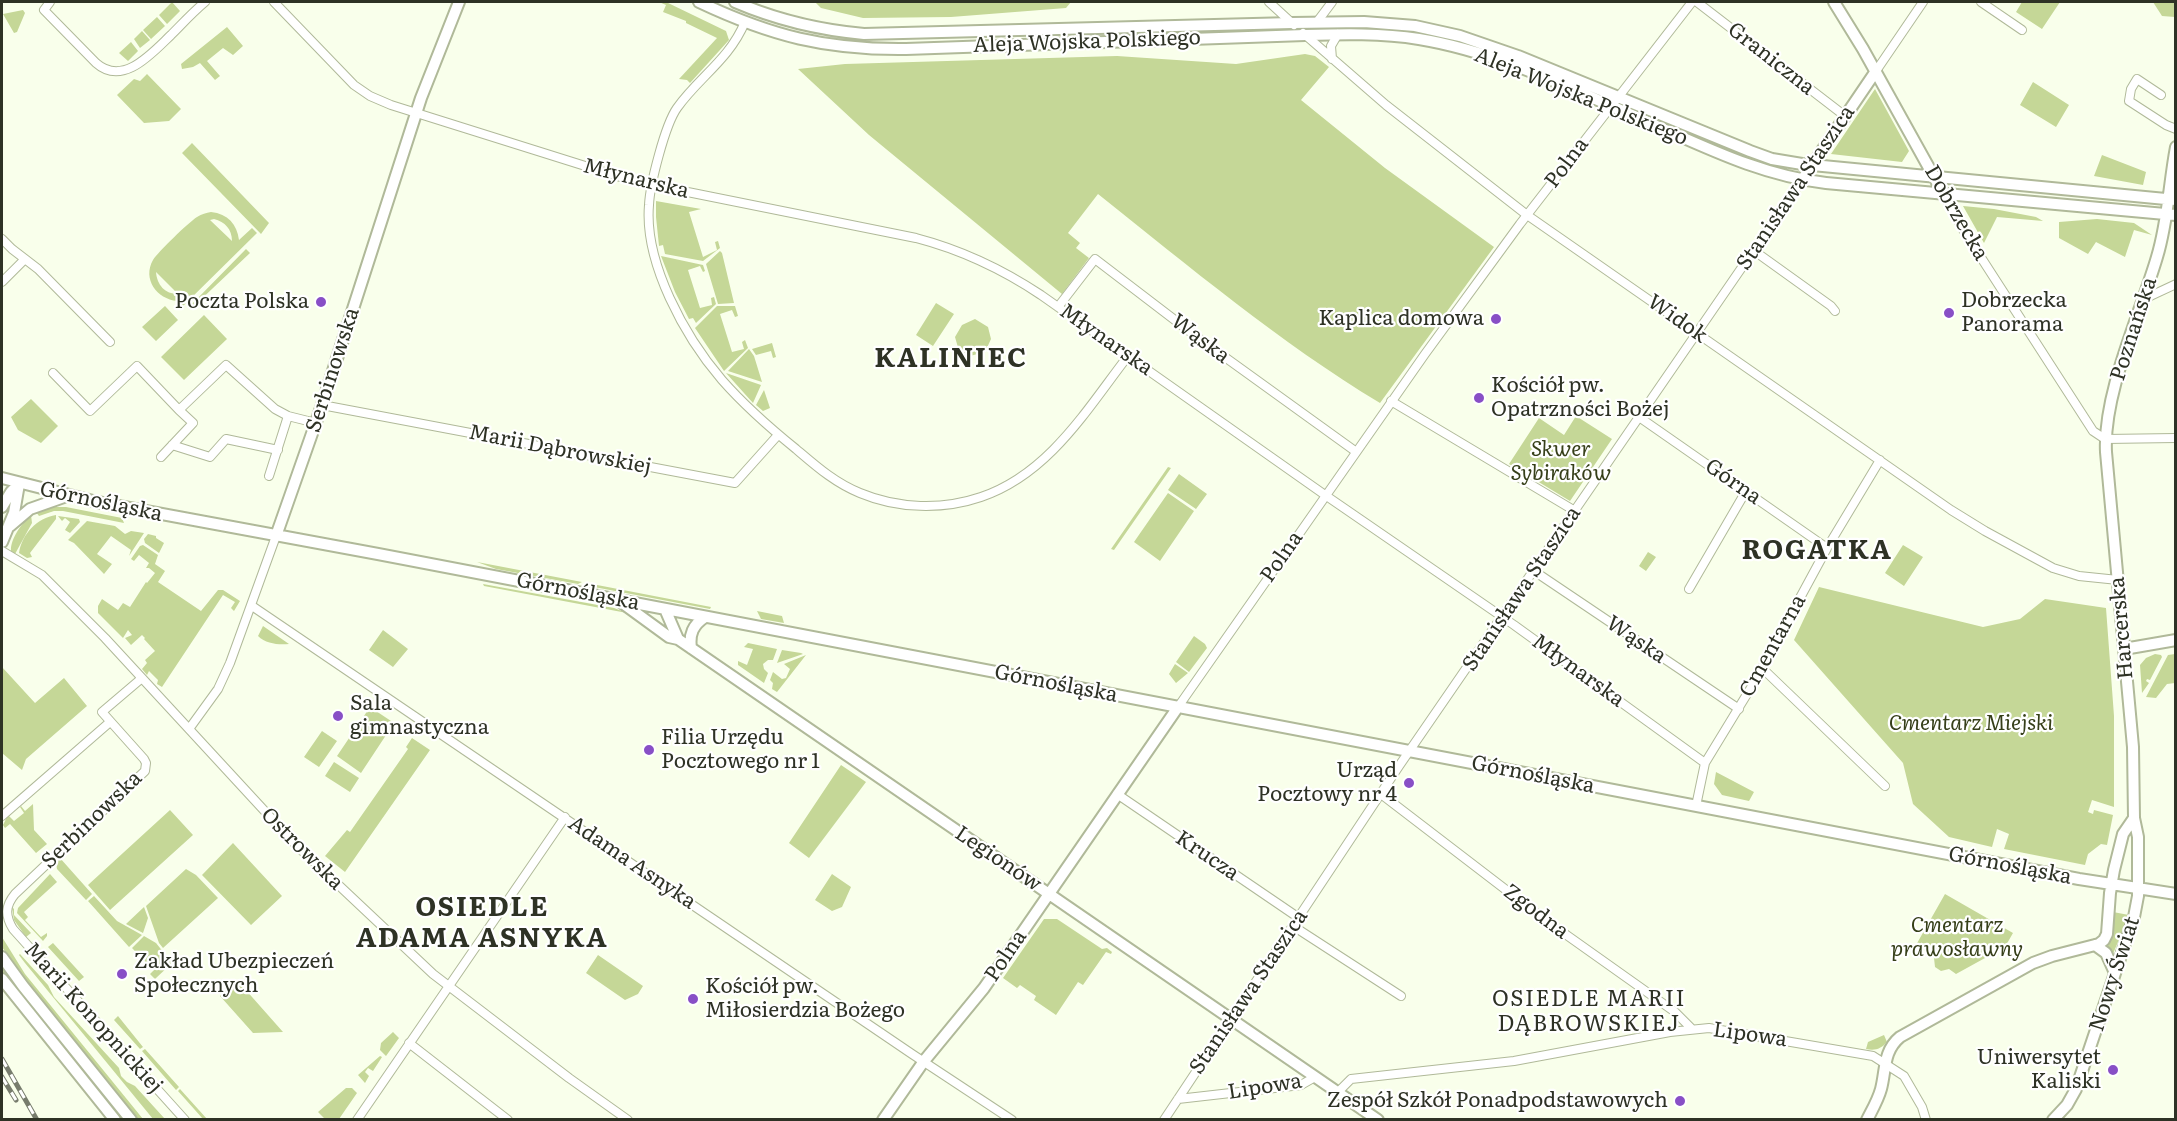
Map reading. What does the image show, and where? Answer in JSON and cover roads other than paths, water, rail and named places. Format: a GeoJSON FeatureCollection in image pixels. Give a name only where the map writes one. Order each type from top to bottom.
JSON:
{"type":"FeatureCollection","features":[{"type":"Feature","properties":{"kind":"street"},"geometry":{"type":"LineString","coordinates":[[50,2],[44,10],[96,63],[105,70],[114,72],[132,68],[146,59],[205,2]]}},
{"type":"Feature","properties":{"kind":"street","name":"Młynarska"},"geometry":{"type":"LineString","coordinates":[[274,2],[362,92],[391,105],[652,186],[933,243],[964,253],[994,267],[1059,307],[1325,495],[1503,617],[1705,763]]}},
{"type":"Feature","properties":{"kind":"street","name":"Serbinowska"},"geometry":{"type":"LineString","coordinates":[[189,729],[224,677],[252,606],[322,405],[416,113],[459,2]]}},
{"type":"Feature","properties":{"kind":"street","name":"Aleja Wojska Polskiego"},"geometry":{"type":"LineString","coordinates":[[699,2],[777,34],[842,47],[880,49],[1338,34],[1401,37],[1453,47],[1535,74],[1749,165],[1802,180],[2171,214]]}},
{"type":"Feature","properties":{"kind":"street","name":"Aleja Wojska Polskiego"},"geometry":{"type":"LineString","coordinates":[[735,2],[810,27],[864,34],[1292,22],[1380,23],[1443,32],[1540,64],[1756,153],[1792,163],[2171,199]]}},
{"type":"Feature","properties":{"kind":"street","name":"Widok"},"geometry":{"type":"LineString","coordinates":[[1269,2],[1386,105],[1527,215],[1967,520],[2044,563],[2070,574],[2118,580]]}},
{"type":"Feature","properties":{"kind":"street"},"geometry":{"type":"LineString","coordinates":[[1317,22],[1332,2]]}},
{"type":"Feature","properties":{"kind":"street","name":"Polna"},"geometry":{"type":"LineString","coordinates":[[883,1119],[924,1061],[984,988],[1391,401],[1527,215],[1692,2]]}},
{"type":"Feature","properties":{"kind":"street","name":"Graniczna"},"geometry":{"type":"LineString","coordinates":[[1697,2],[1845,116]]}},
{"type":"Feature","properties":{"kind":"street","name":"Dobrzecka"},"geometry":{"type":"LineString","coordinates":[[1834,2],[1876,71],[1962,228],[2085,420],[2097,435],[2105,440]]}},
{"type":"Feature","properties":{"kind":"street","name":"Stanisława Staszica"},"geometry":{"type":"LineString","coordinates":[[1164,1119],[1410,751],[1923,2]]}},
{"type":"Feature","properties":{"kind":"street"},"geometry":{"type":"LineString","coordinates":[[1981,2],[2022,30]]}},
{"type":"Feature","properties":{"kind":"street"},"geometry":{"type":"LineString","coordinates":[[745,22],[733,46],[675,110],[652,186],[648,212],[659,269],[673,304],[692,337],[722,379],[778,435],[831,477],[860,493],[883,501],[907,505],[937,505],[979,498],[1005,487],[1042,463],[1128,356]]}},
{"type":"Feature","properties":{"kind":"street"},"geometry":{"type":"LineString","coordinates":[[1332,58],[1330,46],[1338,34]]}},
{"type":"Feature","properties":{"kind":"street"},"geometry":{"type":"LineString","coordinates":[[2161,95],[2137,79],[2131,89],[2129,100],[2166,126],[2175,129]]}},
{"type":"Feature","properties":{"kind":"street","name":"Poznańska"},"geometry":{"type":"LineString","coordinates":[[2105,440],[2119,373],[2171,214],[2175,147]]}},
{"type":"Feature","properties":{"kind":"street"},"geometry":{"type":"LineString","coordinates":[[2,239],[38,269],[110,342]]}},
{"type":"Feature","properties":{"kind":"street"},"geometry":{"type":"LineString","coordinates":[[1753,250],[1835,311]]}},
{"type":"Feature","properties":{"kind":"street"},"geometry":{"type":"LineString","coordinates":[[2,282],[25,259]]}},
{"type":"Feature","properties":{"kind":"street","name":"Wąska"},"geometry":{"type":"LineString","coordinates":[[1059,307],[1095,259],[1190,332],[1355,451]]}},
{"type":"Feature","properties":{"kind":"street"},"geometry":{"type":"LineString","coordinates":[[2151,276],[2157,284],[2172,285]]}},
{"type":"Feature","properties":{"kind":"street"},"geometry":{"type":"LineString","coordinates":[[2144,299],[2172,285]]}},
{"type":"Feature","properties":{"kind":"street"},"geometry":{"type":"LineString","coordinates":[[179,410],[226,365],[263,400],[288,416],[316,423]]}},
{"type":"Feature","properties":{"kind":"street"},"geometry":{"type":"LineString","coordinates":[[53,373],[90,411],[137,366],[193,423],[161,457]]}},
{"type":"Feature","properties":{"kind":"street"},"geometry":{"type":"LineString","coordinates":[[1391,401],[1575,511]]}},
{"type":"Feature","properties":{"kind":"street","name":"Marii Dąbrowskiej"},"geometry":{"type":"LineString","coordinates":[[322,405],[735,483],[778,435]]}},
{"type":"Feature","properties":{"kind":"street"},"geometry":{"type":"LineString","coordinates":[[269,476],[288,416]]}},
{"type":"Feature","properties":{"kind":"street","name":"Górna"},"geometry":{"type":"LineString","coordinates":[[1639,417],[1827,548]]}},
{"type":"Feature","properties":{"kind":"street"},"geometry":{"type":"LineString","coordinates":[[2085,420],[2097,424],[2107,422]]}},
{"type":"Feature","properties":{"kind":"street"},"geometry":{"type":"LineString","coordinates":[[2105,440],[2175,438]]}},
{"type":"Feature","properties":{"kind":"street"},"geometry":{"type":"LineString","coordinates":[[172,445],[210,457],[226,440],[278,450]]}},
{"type":"Feature","properties":{"kind":"street","name":"Harcerska"},"geometry":{"type":"LineString","coordinates":[[2105,440],[2134,765],[2138,890]]}},
{"type":"Feature","properties":{"kind":"street","name":"Cmentarna"},"geometry":{"type":"LineString","coordinates":[[1696,806],[1705,763],[1739,709],[1827,548],[1880,460]]}},
{"type":"Feature","properties":{"kind":"street","name":"Górnośląska"},"geometry":{"type":"LineString","coordinates":[[2,478],[67,496],[2111,885],[2175,894]]}},
{"type":"Feature","properties":{"kind":"street"},"geometry":{"type":"LineString","coordinates":[[2,507],[10,492],[20,484]]}},
{"type":"Feature","properties":{"kind":"street"},"geometry":{"type":"LineString","coordinates":[[2,542],[18,501],[20,484]]}},
{"type":"Feature","properties":{"kind":"street"},"geometry":{"type":"LineString","coordinates":[[1689,589],[1746,491]]}},
{"type":"Feature","properties":{"kind":"street"},"geometry":{"type":"LineString","coordinates":[[10,526],[30,509],[67,496]]}},
{"type":"Feature","properties":{"kind":"street","name":"Ostrowska"},"geometry":{"type":"LineString","coordinates":[[2,551],[42,574],[296,845],[399,943],[448,986],[562,1073],[628,1119]]}},
{"type":"Feature","properties":{"kind":"street","name":"Wąska"},"geometry":{"type":"LineString","coordinates":[[1534,571],[1739,709]]}},
{"type":"Feature","properties":{"kind":"street","name":"Legionów"},"geometry":{"type":"LineString","coordinates":[[618,600],[1378,1119]]}},
{"type":"Feature","properties":{"kind":"street","name":"Adama Asnyka"},"geometry":{"type":"LineString","coordinates":[[252,606],[1012,1119]]}},
{"type":"Feature","properties":{"kind":"street"},"geometry":{"type":"LineString","coordinates":[[659,630],[665,609]]}},
{"type":"Feature","properties":{"kind":"street"},"geometry":{"type":"LineString","coordinates":[[665,609],[678,639]]}},
{"type":"Feature","properties":{"kind":"street"},"geometry":{"type":"LineString","coordinates":[[691,648],[692,629],[705,617]]}},
{"type":"Feature","properties":{"kind":"street"},"geometry":{"type":"LineString","coordinates":[[2124,649],[2175,640]]}},
{"type":"Feature","properties":{"kind":"street"},"geometry":{"type":"LineString","coordinates":[[1762,668],[1885,786]]}},
{"type":"Feature","properties":{"kind":"street"},"geometry":{"type":"LineString","coordinates":[[2,816],[110,722],[102,712],[141,678]]}},
{"type":"Feature","properties":{"kind":"street","name":"Serbinowska"},"geometry":{"type":"LineString","coordinates":[[7,913],[13,897],[141,775],[146,767],[144,759],[110,722]]}},
{"type":"Feature","properties":{"kind":"street","name":"Krucza"},"geometry":{"type":"LineString","coordinates":[[1117,794],[1299,918]]}},
{"type":"Feature","properties":{"kind":"street","name":"Zgodna"},"geometry":{"type":"LineString","coordinates":[[1381,794],[1544,919],[1675,1012],[1692,1029]]}},
{"type":"Feature","properties":{"kind":"street"},"geometry":{"type":"LineString","coordinates":[[357,1119],[565,817]]}},
{"type":"Feature","properties":{"kind":"street","name":"Harcerska"},"geometry":{"type":"LineString","coordinates":[[2111,885],[2123,834],[2134,818]]}},
{"type":"Feature","properties":{"kind":"street","name":"Nowy Świat"},"geometry":{"type":"LineString","coordinates":[[2096,945],[2104,940],[2107,934],[2111,885]]}},
{"type":"Feature","properties":{"kind":"street","name":"Nowy Świat"},"geometry":{"type":"LineString","coordinates":[[2053,1119],[2067,1105],[2076,1089],[2136,911],[2138,890]]}},
{"type":"Feature","properties":{"kind":"street","name":"Marii Konopnickiej"},"geometry":{"type":"LineString","coordinates":[[7,913],[13,929],[185,1119]]}},
{"type":"Feature","properties":{"kind":"street"},"geometry":{"type":"LineString","coordinates":[[1293,926],[1401,996]]}},
{"type":"Feature","properties":{"kind":"street"},"geometry":{"type":"LineString","coordinates":[[1867,1119],[1881,1088],[1885,1062],[1890,1048],[1900,1037],[2042,959],[2096,945],[2106,953],[2115,973]]}},
{"type":"Feature","properties":{"kind":"street"},"geometry":{"type":"LineString","coordinates":[[2,957],[131,1119]]}},
{"type":"Feature","properties":{"kind":"street"},"geometry":{"type":"LineString","coordinates":[[2,979],[116,1119]]}},
{"type":"Feature","properties":{"kind":"street","name":"Lipowa"},"geometry":{"type":"LineString","coordinates":[[1338,1092],[1351,1079],[1514,1061],[1692,1029],[1725,1030],[1850,1050],[1885,1062]]}},
{"type":"Feature","properties":{"kind":"street"},"geometry":{"type":"LineString","coordinates":[[410,1043],[508,1119]]}},
{"type":"Feature","properties":{"kind":"street"},"geometry":{"type":"LineString","coordinates":[[1885,1062],[1904,1076],[1922,1107],[1926,1119]]}},
{"type":"Feature","properties":{"kind":"street","name":"Lipowa"},"geometry":{"type":"LineString","coordinates":[[1178,1099],[1301,1085],[1315,1077]]}},
{"type":"Feature","properties":{"kind":"railway"},"geometry":{"type":"LineString","coordinates":[[2,1059],[37,1120]]}},
{"type":"Feature","properties":{"kind":"railway"},"geometry":{"type":"LineString","coordinates":[[2,1077],[16,1100]]}},
{"type":"Feature","properties":{"kind":"place","name":"Poczta Polska"},"geometry":{"type":"Point","coordinates":[321,302]}},
{"type":"Feature","properties":{"kind":"place","name":"Dobrzecka Panorama"},"geometry":{"type":"Point","coordinates":[1949,313]}},
{"type":"Feature","properties":{"kind":"place","name":"Kaplica domowa"},"geometry":{"type":"Point","coordinates":[1496,319]}},
{"type":"Feature","properties":{"kind":"place","name":"Kościół pw. Opatrzności Bożej"},"geometry":{"type":"Point","coordinates":[1479,398]}},
{"type":"Feature","properties":{"kind":"place","name":"Sala gimnastyczna"},"geometry":{"type":"Point","coordinates":[338,716]}},
{"type":"Feature","properties":{"kind":"place","name":"Filia Urzędu Pocztowego nr 1"},"geometry":{"type":"Point","coordinates":[649,750]}},
{"type":"Feature","properties":{"kind":"place","name":"Urząd Pocztowy nr 4"},"geometry":{"type":"Point","coordinates":[1409,783]}},
{"type":"Feature","properties":{"kind":"place","name":"Zakład Ubezpieczeń Społecznych"},"geometry":{"type":"Point","coordinates":[122,974]}},
{"type":"Feature","properties":{"kind":"place","name":"Kościół pw. Miłosierdzia Bożego"},"geometry":{"type":"Point","coordinates":[693,999]}},
{"type":"Feature","properties":{"kind":"place","name":"Uniwersytet Kaliski"},"geometry":{"type":"Point","coordinates":[2113,1070]}},
{"type":"Feature","properties":{"kind":"place","name":"Zespół Szkół Ponadpodstawowych"},"geometry":{"type":"Point","coordinates":[1680,1101]}},
{"type":"Feature","properties":{"kind":"district","name":"KALINIEC"},"geometry":{"type":"Point","coordinates":[951,359]}},
{"type":"Feature","properties":{"kind":"district","name":"ROGATKA"},"geometry":{"type":"Point","coordinates":[1817,551]}},
{"type":"Feature","properties":{"kind":"district","name":"OSIEDLE ADAMA ASNYKA"},"geometry":{"type":"Point","coordinates":[482,924]}},
{"type":"Feature","properties":{"kind":"district","name":"OSIEDLE MARII DĄBROWSKIEJ"},"geometry":{"type":"Point","coordinates":[1589,1012]}},
{"type":"Feature","properties":{"kind":"park label","name":"Skwer Sybiraków"},"geometry":{"type":"Point","coordinates":[1561,462]}},
{"type":"Feature","properties":{"kind":"park label","name":"Cmentarz Miejski"},"geometry":{"type":"Point","coordinates":[1971,724]}},
{"type":"Feature","properties":{"kind":"park label","name":"Cmentarz prawosławny"},"geometry":{"type":"Point","coordinates":[1957,938]}}]}
